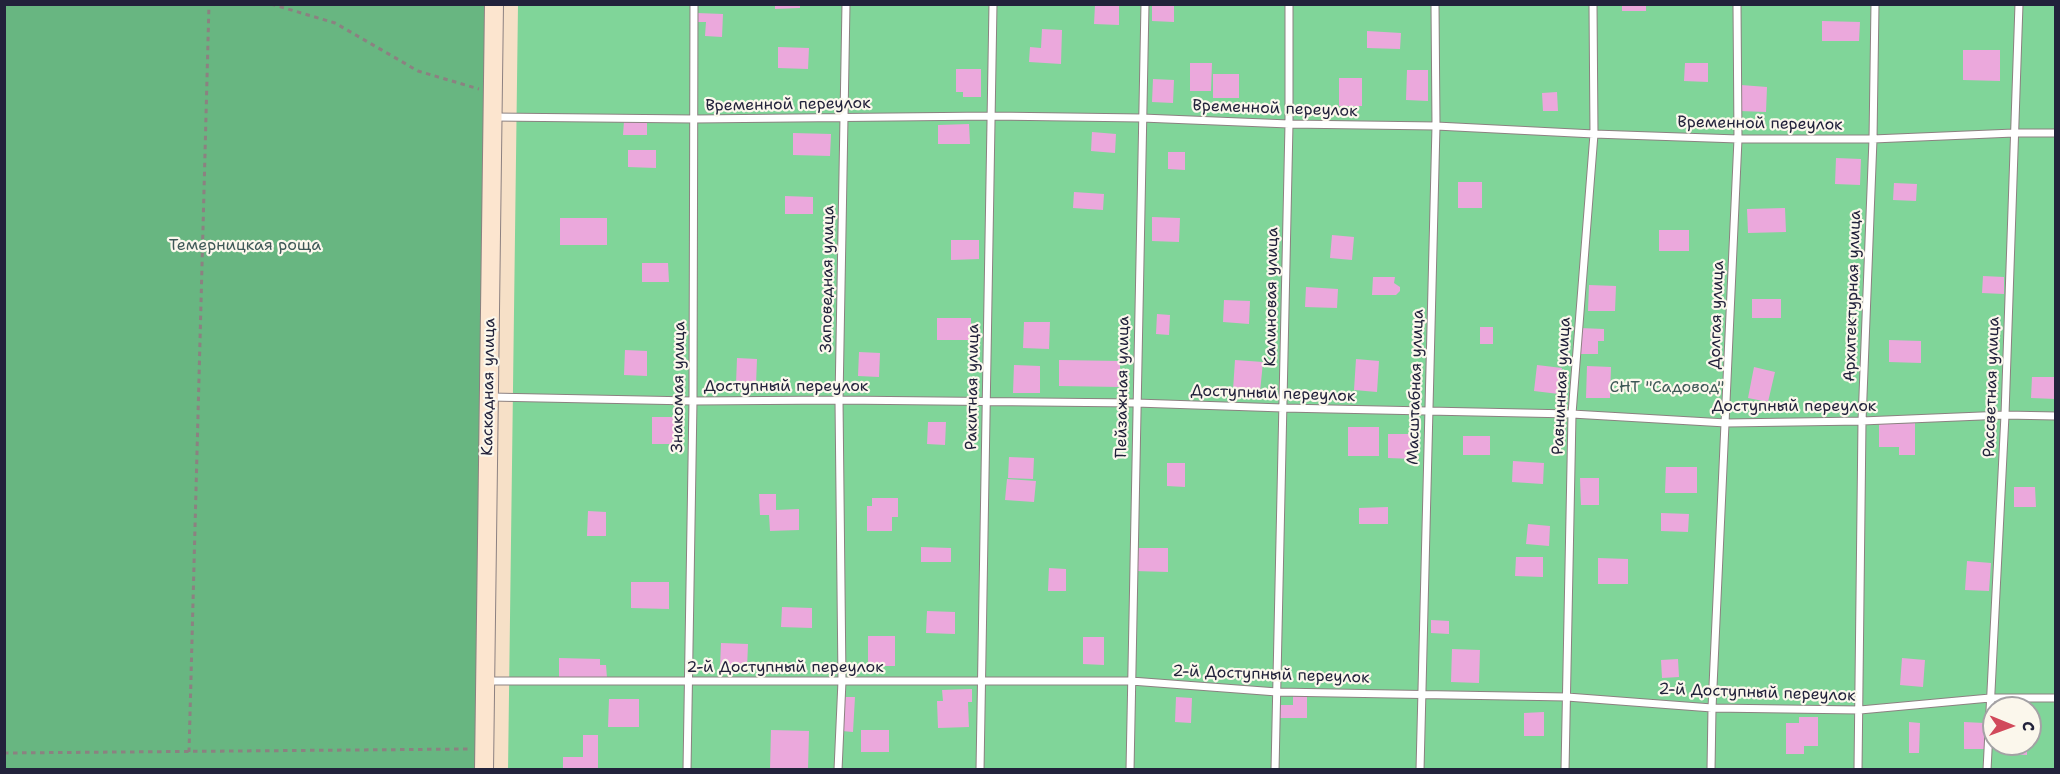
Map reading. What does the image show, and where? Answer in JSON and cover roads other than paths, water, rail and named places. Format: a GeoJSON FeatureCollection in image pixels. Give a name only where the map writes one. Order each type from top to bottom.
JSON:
{"type":"FeatureCollection","features":[{"type":"Feature","properties":{"kind":"street","name":"Каскадная улица"},"geometry":{"type":"LineString","coordinates":[[484,770],[494,4]]}},
{"type":"Feature","properties":{"kind":"lane","name":"Знакомая улица"},"geometry":{"type":"LineString","coordinates":[[687,770],[693,401],[694,4]]}},
{"type":"Feature","properties":{"kind":"lane","name":"Заповедная улица"},"geometry":{"type":"LineString","coordinates":[[838,770],[842,681],[839,400],[846,4]]}},
{"type":"Feature","properties":{"kind":"lane","name":"Ракитная улица"},"geometry":{"type":"LineString","coordinates":[[980,770],[993,4]]}},
{"type":"Feature","properties":{"kind":"lane","name":"Пейзажная улица"},"geometry":{"type":"LineString","coordinates":[[1130,770],[1145,4]]}},
{"type":"Feature","properties":{"kind":"lane","name":"Калиновая улица"},"geometry":{"type":"LineString","coordinates":[[1275,770],[1289,4]]}},
{"type":"Feature","properties":{"kind":"lane","name":"Масштабная улица"},"geometry":{"type":"LineString","coordinates":[[1420,770],[1436,126],[1435,4]]}},
{"type":"Feature","properties":{"kind":"lane","name":"Равнинная улица"},"geometry":{"type":"LineString","coordinates":[[1565,770],[1572,414],[1594,135],[1593,4]]}},
{"type":"Feature","properties":{"kind":"lane","name":"Долгая улица"},"geometry":{"type":"LineString","coordinates":[[1711,770],[1738,139],[1737,4]]}},
{"type":"Feature","properties":{"kind":"lane","name":"Архитектурная улица"},"geometry":{"type":"LineString","coordinates":[[1858,770],[1862,421],[1873,138],[1875,4]]}},
{"type":"Feature","properties":{"kind":"lane","name":"Рассветная улица"},"geometry":{"type":"LineString","coordinates":[[1990,696],[2005,415],[2019,4]]}},
{"type":"Feature","properties":{"kind":"lane","name":"Временной переулок"},"geometry":{"type":"LineString","coordinates":[[493,117],[1142,118],[1288,124],[1436,126],[1594,135],[1738,139],[2055,133]]}},
{"type":"Feature","properties":{"kind":"lane","name":"Доступный переулок"},"geometry":{"type":"LineString","coordinates":[[489,397],[693,401],[1136,403],[1572,414],[1726,423],[1862,421],[2005,415],[2055,416]]}},
{"type":"Feature","properties":{"kind":"lane","name":"2-й Доступный переулок"},"geometry":{"type":"LineString","coordinates":[[485,681],[1131,681],[1277,692],[1567,697],[1712,708],[1860,710],[1982,699]]}},
{"type":"Feature","properties":{"kind":"park label","name":"Темерницкая роща"},"geometry":{"type":"Point","coordinates":[245,246]}},
{"type":"Feature","properties":{"kind":"park label","name":"СНТ \"Садовод\""},"geometry":{"type":"Point","coordinates":[1667,388]}}]}
